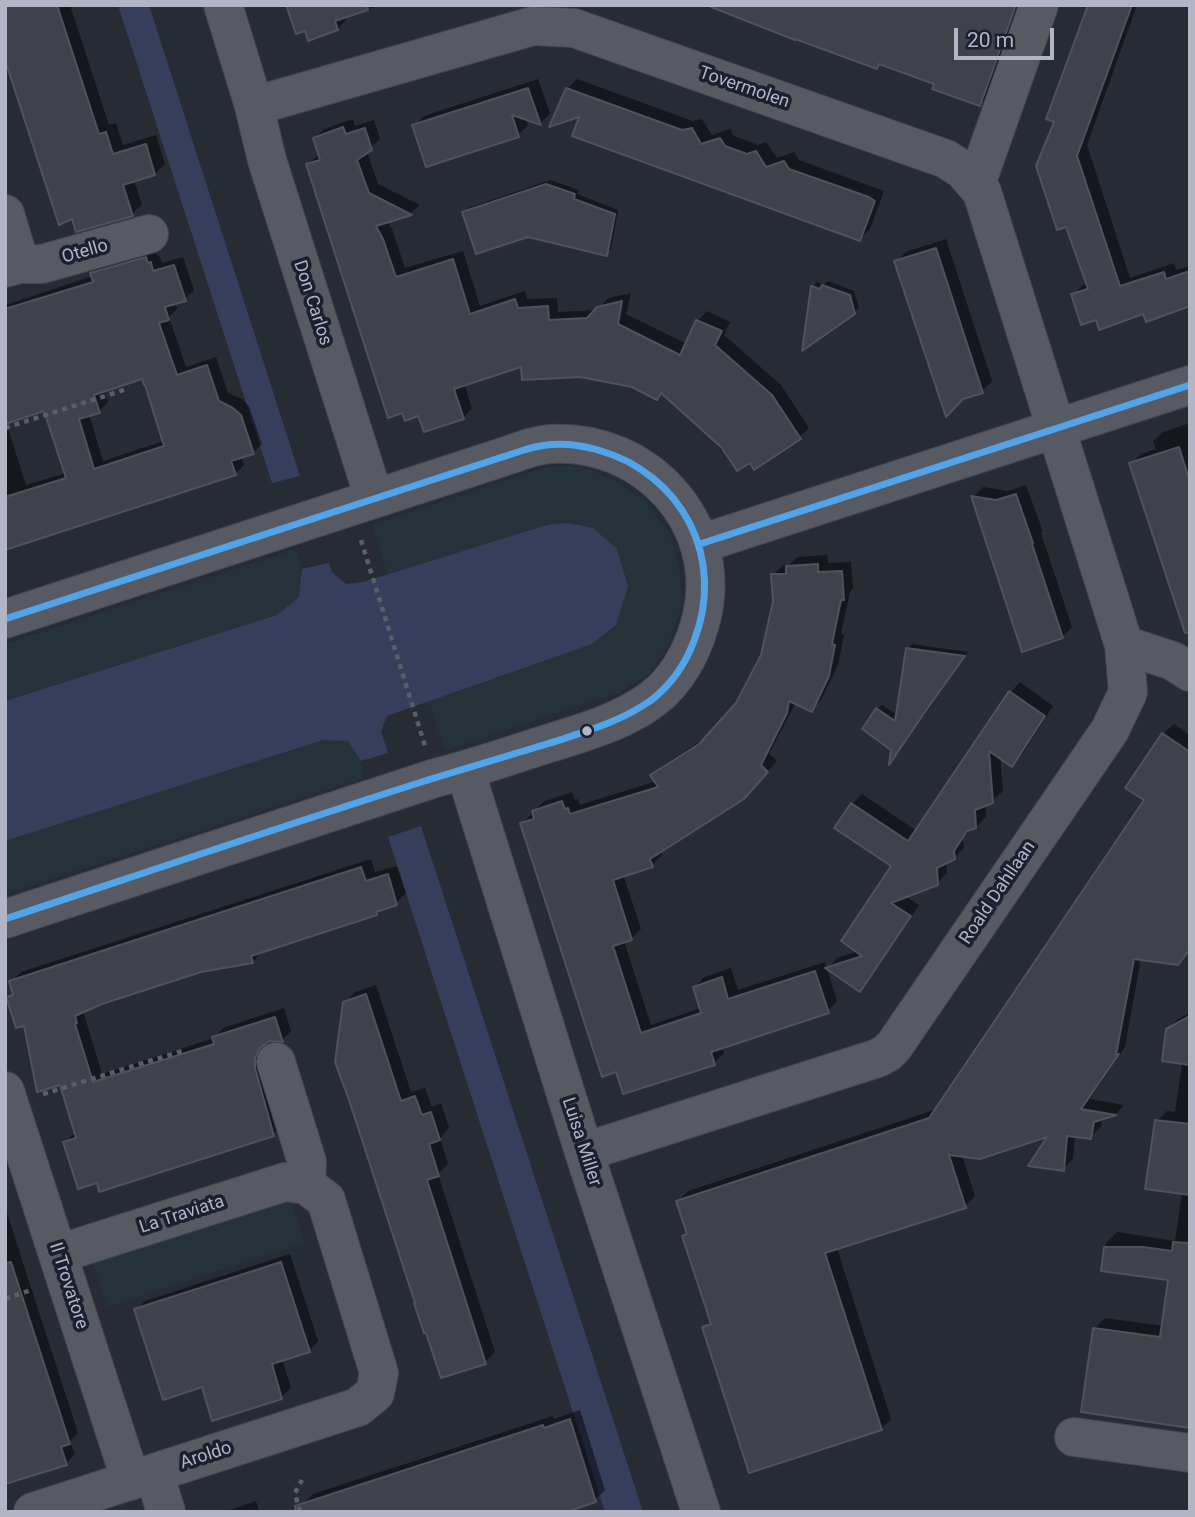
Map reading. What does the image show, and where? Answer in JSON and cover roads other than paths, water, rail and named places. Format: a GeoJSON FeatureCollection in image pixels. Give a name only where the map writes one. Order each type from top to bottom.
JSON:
{"type":"FeatureCollection","features":[{"type":"Feature","properties":{"kind":"street","name":"Don Carlos"},"geometry":{"type":"LineString","coordinates":[[223,5],[254,106],[267,160],[374,498]]}},
{"type":"Feature","properties":{"kind":"street"},"geometry":{"type":"LineString","coordinates":[[976,184],[1039,5]]}},
{"type":"Feature","properties":{"kind":"street","name":"Tovermolen"},"geometry":{"type":"LineString","coordinates":[[254,106],[533,26],[574,29],[946,159],[963,170],[982,192],[1056,429]]}},
{"type":"Feature","properties":{"kind":"street","name":"Otello"},"geometry":{"type":"LineString","coordinates":[[5,214],[13,266],[42,264],[149,234]]}},
{"type":"Feature","properties":{"kind":"street"},"geometry":{"type":"LineString","coordinates":[[700,544],[1190,384]]}},
{"type":"Feature","properties":{"kind":"street","name":"Roald Dahllaan"},"geometry":{"type":"LineString","coordinates":[[584,1152],[887,1054],[1110,730],[1128,692],[1125,645],[1056,429]]}},
{"type":"Feature","properties":{"kind":"street"},"geometry":{"type":"LineString","coordinates":[[5,619],[374,498],[549,444],[596,448],[631,461],[647,472],[685,511],[694,527],[703,559],[705,592],[699,630],[691,652],[661,692],[631,712],[588,731],[5,919]]}},
{"type":"Feature","properties":{"kind":"street"},"geometry":{"type":"LineString","coordinates":[[1125,645],[1173,661],[1190,672]]}},
{"type":"Feature","properties":{"kind":"street","name":"Luisa Miller"},"geometry":{"type":"LineString","coordinates":[[465,770],[584,1152],[701,1512]]}},
{"type":"Feature","properties":{"kind":"street"},"geometry":{"type":"LineString","coordinates":[[276,1062],[307,1162],[306,1185]]}},
{"type":"Feature","properties":{"kind":"street","name":"Il Trovatore"},"geometry":{"type":"LineString","coordinates":[[7,1098],[58,1254],[143,1477],[166,1512]]}},
{"type":"Feature","properties":{"kind":"street","name":"La Traviata"},"geometry":{"type":"LineString","coordinates":[[58,1254],[285,1182],[306,1185]]}},
{"type":"Feature","properties":{"kind":"street","name":"Aroldo"},"geometry":{"type":"LineString","coordinates":[[33,1512],[358,1407],[375,1393],[379,1373],[326,1200],[306,1185]]}},
{"type":"Feature","properties":{"kind":"street"},"geometry":{"type":"LineString","coordinates":[[1074,1437],[1190,1452]]}},
{"type":"Feature","properties":{"kind":"water"},"geometry":{"type":"Polygon","coordinates":[[[118,5],[149,5],[300,476],[272,483],[118,5]]]}},
{"type":"Feature","properties":{"kind":"water"},"geometry":{"type":"Polygon","coordinates":[[[568,523],[593,528],[617,549],[628,586],[616,625],[592,644],[387,716],[381,731],[388,753],[361,761],[348,741],[323,740],[5,841],[5,701],[277,615],[299,597],[302,569],[329,563],[332,572],[346,584],[363,582],[547,525],[568,523]]]}},
{"type":"Feature","properties":{"kind":"water"},"geometry":{"type":"Polygon","coordinates":[[[421,826],[643,1512],[605,1512],[388,837],[421,826]]]}}]}
